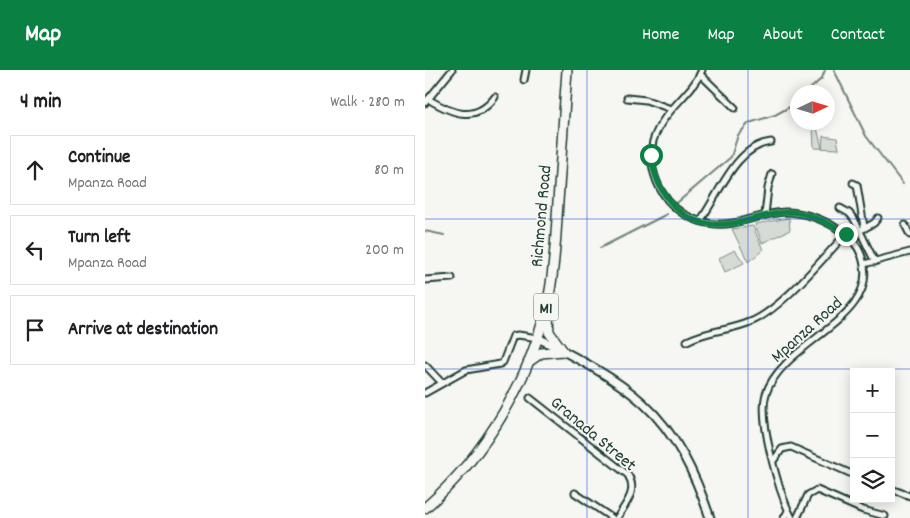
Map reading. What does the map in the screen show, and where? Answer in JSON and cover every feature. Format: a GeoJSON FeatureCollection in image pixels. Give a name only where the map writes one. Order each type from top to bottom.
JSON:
{"type":"FeatureCollection","features":[{"type":"Feature","properties":{"kind":"highway","name":"Richmond Road"},"geometry":{"type":"LineString","coordinates":[[425,508],[467,465],[486,439],[505,410],[538,338],[553,270],[567,70]]}},
{"type":"Feature","properties":{"kind":"highway"},"geometry":{"type":"LineString","coordinates":[[549,295],[547,326],[552,339],[563,351]]}},
{"type":"Feature","properties":{"kind":"highway"},"geometry":{"type":"LineString","coordinates":[[529,361],[541,353],[563,351]]}},
{"type":"Feature","properties":{"kind":"street"},"geometry":{"type":"LineString","coordinates":[[452,70],[427,101],[450,113],[462,114],[486,107],[495,97]]}},
{"type":"Feature","properties":{"kind":"street"},"geometry":{"type":"LineString","coordinates":[[524,80],[526,70]]}},
{"type":"Feature","properties":{"kind":"street"},"geometry":{"type":"LineString","coordinates":[[735,108],[701,72],[671,109],[657,130],[653,143],[653,171],[667,200],[684,215],[700,221],[725,224],[783,212],[802,214],[834,226],[846,234],[858,249],[864,264],[910,252]]}},
{"type":"Feature","properties":{"kind":"street"},"geometry":{"type":"LineString","coordinates":[[627,98],[646,100],[671,109]]}},
{"type":"Feature","properties":{"kind":"street"},"geometry":{"type":"LineString","coordinates":[[700,221],[741,158],[756,145],[771,142]]}},
{"type":"Feature","properties":{"kind":"street"},"geometry":{"type":"LineString","coordinates":[[765,215],[768,188],[772,174]]}},
{"type":"Feature","properties":{"kind":"street"},"geometry":{"type":"LineString","coordinates":[[853,183],[857,185],[863,230],[875,262]]}},
{"type":"Feature","properties":{"kind":"street"},"geometry":{"type":"LineString","coordinates":[[840,208],[851,215],[863,230]]}},
{"type":"Feature","properties":{"kind":"street"},"geometry":{"type":"LineString","coordinates":[[863,230],[878,218]]}},
{"type":"Feature","properties":{"kind":"street"},"geometry":{"type":"LineString","coordinates":[[905,225],[910,235]]}},
{"type":"Feature","properties":{"kind":"street"},"geometry":{"type":"LineString","coordinates":[[687,340],[707,332],[749,323],[764,314],[778,304],[846,234]]}},
{"type":"Feature","properties":{"kind":"street","name":"Mpanza Road"},"geometry":{"type":"LineString","coordinates":[[792,518],[788,511],[773,461],[765,420],[766,393],[785,362],[852,307],[860,295],[864,264]]}},
{"type":"Feature","properties":{"kind":"street"},"geometry":{"type":"LineString","coordinates":[[425,280],[452,278]]}},
{"type":"Feature","properties":{"kind":"street"},"geometry":{"type":"LineString","coordinates":[[425,393],[466,370],[500,364],[503,362],[513,336],[538,338],[563,351],[643,403],[681,450],[693,472],[710,518]]}},
{"type":"Feature","properties":{"kind":"street"},"geometry":{"type":"LineString","coordinates":[[425,365],[442,383]]}},
{"type":"Feature","properties":{"kind":"street","name":"Granada Street"},"geometry":{"type":"LineString","coordinates":[[530,398],[628,475],[632,482],[632,495],[617,518]]}},
{"type":"Feature","properties":{"kind":"street"},"geometry":{"type":"LineString","coordinates":[[773,461],[782,449],[791,447],[850,473]]}},
{"type":"Feature","properties":{"kind":"street"},"geometry":{"type":"LineString","coordinates":[[797,518],[809,495],[817,490],[863,510],[885,516]]}},
{"type":"Feature","properties":{"kind":"street"},"geometry":{"type":"LineString","coordinates":[[895,490],[910,496]]}},
{"type":"Feature","properties":{"kind":"street"},"geometry":{"type":"LineString","coordinates":[[575,493],[612,518]]}},
{"type":"Feature","properties":{"kind":"street"},"geometry":{"type":"LineString","coordinates":[[784,518],[788,511]]}},
{"type":"Feature","properties":{"kind":"shaded area"},"geometry":{"type":"Polygon","coordinates":[[[813,130],[818,130],[822,148],[823,136],[837,138],[839,149],[814,148],[813,130]]]}},
{"type":"Feature","properties":{"kind":"shaded area"},"geometry":{"type":"Polygon","coordinates":[[[789,218],[790,230],[762,243],[755,224],[789,218]]]}},
{"type":"Feature","properties":{"kind":"shaded area"},"geometry":{"type":"Polygon","coordinates":[[[753,226],[763,250],[748,262],[732,229],[753,226]]]}},
{"type":"Feature","properties":{"kind":"shaded area"},"geometry":{"type":"Polygon","coordinates":[[[735,250],[744,263],[725,272],[719,258],[735,250]]]}},
{"type":"Feature","properties":{"kind":"waterway"},"geometry":{"type":"LineString","coordinates":[[814,85],[822,78],[825,70]]}},
{"type":"Feature","properties":{"kind":"waterway"},"geometry":{"type":"LineString","coordinates":[[834,70],[866,136],[903,184]]}},
{"type":"Feature","properties":{"kind":"waterway"},"geometry":{"type":"LineString","coordinates":[[678,202],[731,157],[738,135],[749,123],[775,115],[790,107]]}},
{"type":"Feature","properties":{"kind":"waterway"},"geometry":{"type":"LineString","coordinates":[[600,248],[667,214]]}},
{"type":"Feature","properties":{"kind":"waterway"},"geometry":{"type":"LineString","coordinates":[[425,231],[444,235]]}},
{"type":"Feature","properties":{"kind":"route"},"geometry":{"type":"LineString","coordinates":[[651,155],[653,171],[667,200],[684,215],[695,220],[706,223],[725,224],[775,213],[791,212],[815,218],[834,226],[846,234]]}}]}
